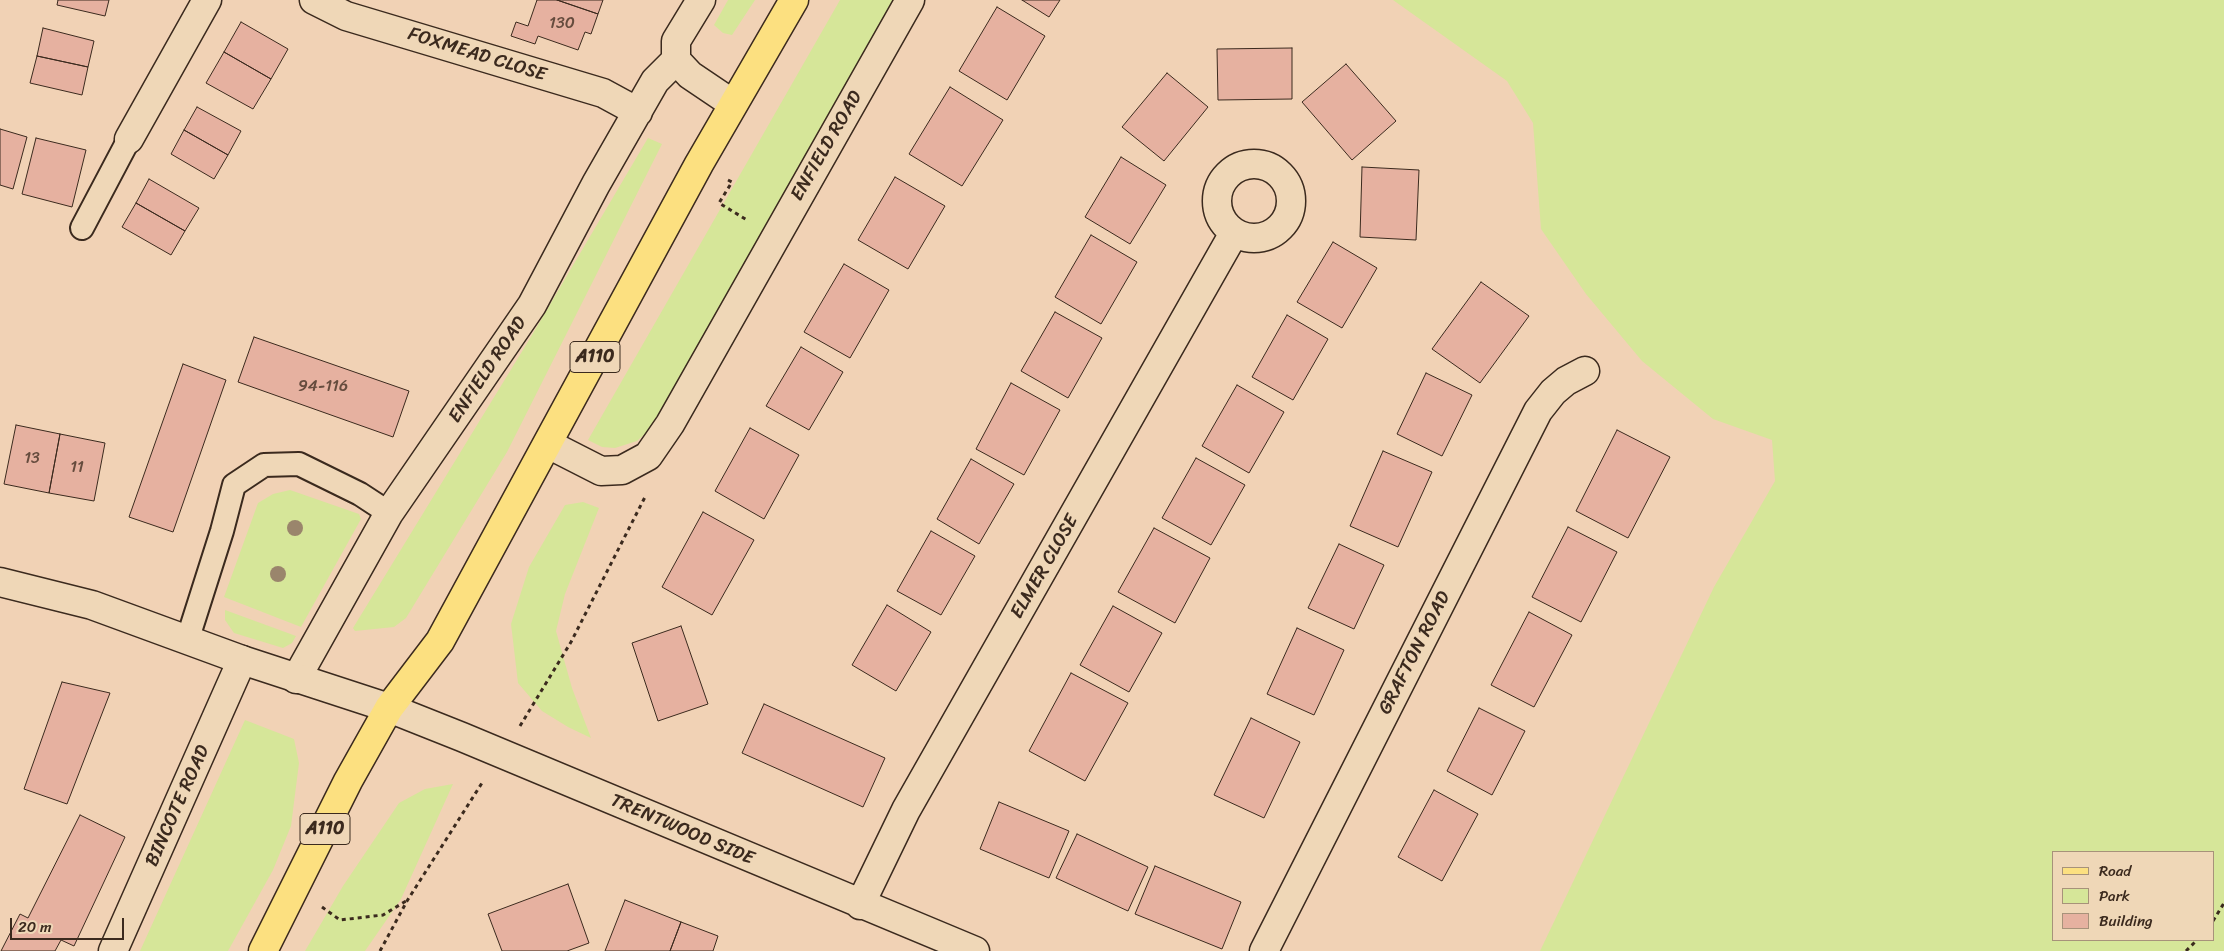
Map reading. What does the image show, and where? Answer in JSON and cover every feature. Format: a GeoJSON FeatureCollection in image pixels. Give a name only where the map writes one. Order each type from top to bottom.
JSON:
{"type":"FeatureCollection","features":[{"type":"Feature","properties":{"kind":"main road","name":"A110"},"geometry":{"type":"LineString","coordinates":[[263,951],[348,781],[389,708],[440,641],[699,164],[794,0]]}},
{"type":"Feature","properties":{"kind":"street"},"geometry":{"type":"LineString","coordinates":[[129,139],[206,0]]}},
{"type":"Feature","properties":{"kind":"street","name":"FOXMEAD CLOSE"},"geometry":{"type":"LineString","coordinates":[[314,0],[346,16],[603,93],[638,112]]}},
{"type":"Feature","properties":{"kind":"street"},"geometry":{"type":"LineString","coordinates":[[701,0],[676,41],[676,60],[690,75],[733,104]]}},
{"type":"Feature","properties":{"kind":"street","name":"ENFIELD ROAD"},"geometry":{"type":"LineString","coordinates":[[548,444],[601,471],[622,470],[648,456],[670,424],[910,0]]}},
{"type":"Feature","properties":{"kind":"street","name":"ENFIELD ROAD"},"geometry":{"type":"LineString","coordinates":[[296,679],[389,513],[532,305],[596,184],[654,81],[676,60]]}},
{"type":"Feature","properties":{"kind":"street","name":"ELMER CLOSE"},"geometry":{"type":"LineString","coordinates":[[860,904],[906,810],[1234,233]]}},
{"type":"Feature","properties":{"kind":"street","name":"GRAFTON ROAD"},"geometry":{"type":"LineString","coordinates":[[1264,951],[1538,411],[1559,387],[1585,371]]}},
{"type":"Feature","properties":{"kind":"street"},"geometry":{"type":"LineString","coordinates":[[0,582],[92,604],[187,641],[296,679],[389,708]]}},
{"type":"Feature","properties":{"kind":"street","name":"BINCOTE ROAD"},"geometry":{"type":"LineString","coordinates":[[113,951],[242,660]]}},
{"type":"Feature","properties":{"kind":"street","name":"TRENTWOOD SIDE"},"geometry":{"type":"LineString","coordinates":[[389,708],[976,951]]}},
{"type":"Feature","properties":{"kind":"lane"},"geometry":{"type":"LineString","coordinates":[[82,228],[129,139]]}},
{"type":"Feature","properties":{"kind":"lane"},"geometry":{"type":"LineString","coordinates":[[187,641],[234,485],[264,465],[299,464],[360,494],[389,513]]}},
{"type":"Feature","properties":{"kind":"path"},"geometry":{"type":"LineString","coordinates":[[699,164],[732,182],[719,203],[775,238]]}},
{"type":"Feature","properties":{"kind":"path"},"geometry":{"type":"LineString","coordinates":[[380,951],[407,901],[502,755],[571,642],[647,494],[648,456]]}},
{"type":"Feature","properties":{"kind":"path"},"geometry":{"type":"LineString","coordinates":[[295,888],[340,920],[383,915],[407,901]]}},
{"type":"Feature","properties":{"kind":"path"},"geometry":{"type":"LineString","coordinates":[[2214,919],[2224,904]]}},
{"type":"Feature","properties":{"kind":"path"},"geometry":{"type":"LineString","coordinates":[[2186,951],[2196,941]]}},
{"type":"Feature","properties":{"kind":"green space"},"geometry":{"type":"Polygon","coordinates":[[[728,0],[755,0],[732,35],[723,33],[714,25],[728,0]]]}},
{"type":"Feature","properties":{"kind":"green space"},"geometry":{"type":"Polygon","coordinates":[[[840,0],[897,0],[656,424],[637,441],[615,448],[602,447],[588,440],[840,0]]]}},
{"type":"Feature","properties":{"kind":"green space"},"geometry":{"type":"Polygon","coordinates":[[[1393,0],[2224,0],[2224,951],[1540,951],[1714,587],[1775,481],[1772,440],[1713,419],[1642,361],[1586,294],[1541,229],[1533,123],[1507,81],[1393,0]]]}},
{"type":"Feature","properties":{"kind":"green space"},"geometry":{"type":"Polygon","coordinates":[[[648,138],[662,144],[507,452],[406,618],[394,627],[355,631],[353,628],[529,340],[648,138]]]}},
{"type":"Feature","properties":{"kind":"green space"},"geometry":{"type":"Polygon","coordinates":[[[290,490],[359,514],[361,519],[301,627],[224,597],[258,503],[273,494],[290,490]]]}},
{"type":"Feature","properties":{"kind":"green space"},"geometry":{"type":"Polygon","coordinates":[[[583,502],[599,508],[565,594],[556,631],[572,688],[591,738],[542,711],[518,683],[511,624],[529,567],[565,505],[583,502]]]}},
{"type":"Feature","properties":{"kind":"green space"},"geometry":{"type":"Polygon","coordinates":[[[225,610],[296,636],[292,643],[283,648],[234,633],[225,620],[225,610]]]}},
{"type":"Feature","properties":{"kind":"green space"},"geometry":{"type":"Polygon","coordinates":[[[245,720],[294,739],[299,763],[291,826],[273,870],[228,951],[140,951],[245,720]]]}},
{"type":"Feature","properties":{"kind":"green space"},"geometry":{"type":"Polygon","coordinates":[[[453,784],[401,899],[365,951],[305,951],[343,886],[399,803],[425,789],[453,784]]]}},
{"type":"Feature","properties":{"kind":"building"},"geometry":{"type":"Polygon","coordinates":[[[58,0],[109,0],[105,16],[57,5],[58,0]]]}},
{"type":"Feature","properties":{"kind":"building"},"geometry":{"type":"Polygon","coordinates":[[[537,0],[557,0],[598,14],[591,34],[585,32],[578,50],[538,36],[535,44],[511,36],[516,22],[528,26],[537,0]]]}},
{"type":"Feature","properties":{"kind":"building"},"geometry":{"type":"Polygon","coordinates":[[[557,0],[603,0],[598,14],[557,0]]]}},
{"type":"Feature","properties":{"kind":"building"},"geometry":{"type":"Polygon","coordinates":[[[1022,0],[1060,0],[1049,17],[1022,0]]]}},
{"type":"Feature","properties":{"kind":"building"},"geometry":{"type":"Polygon","coordinates":[[[997,7],[1045,36],[1007,100],[959,71],[997,7]]]}},
{"type":"Feature","properties":{"kind":"building"},"geometry":{"type":"Polygon","coordinates":[[[241,22],[288,49],[271,79],[224,52],[241,22]]]}},
{"type":"Feature","properties":{"kind":"building"},"geometry":{"type":"Polygon","coordinates":[[[43,28],[94,41],[88,67],[37,56],[43,28]]]}},
{"type":"Feature","properties":{"kind":"building"},"geometry":{"type":"Polygon","coordinates":[[[1292,48],[1292,99],[1218,100],[1217,49],[1292,48]]]}},
{"type":"Feature","properties":{"kind":"building"},"geometry":{"type":"Polygon","coordinates":[[[224,52],[271,79],[253,109],[206,83],[224,52]]]}},
{"type":"Feature","properties":{"kind":"building"},"geometry":{"type":"Polygon","coordinates":[[[37,56],[88,67],[82,95],[30,83],[37,56]]]}},
{"type":"Feature","properties":{"kind":"building"},"geometry":{"type":"Polygon","coordinates":[[[1346,64],[1396,121],[1352,160],[1302,102],[1346,64]]]}},
{"type":"Feature","properties":{"kind":"building"},"geometry":{"type":"Polygon","coordinates":[[[1167,73],[1208,107],[1164,161],[1122,127],[1167,73]]]}},
{"type":"Feature","properties":{"kind":"building"},"geometry":{"type":"Polygon","coordinates":[[[950,87],[1003,120],[962,186],[909,154],[950,87]]]}},
{"type":"Feature","properties":{"kind":"building"},"geometry":{"type":"Polygon","coordinates":[[[197,107],[241,131],[228,155],[184,130],[197,107]]]}},
{"type":"Feature","properties":{"kind":"building"},"geometry":{"type":"Polygon","coordinates":[[[0,129],[27,137],[13,189],[0,185],[0,129]]]}},
{"type":"Feature","properties":{"kind":"building"},"geometry":{"type":"Polygon","coordinates":[[[184,130],[228,155],[214,179],[171,154],[184,130]]]}},
{"type":"Feature","properties":{"kind":"building"},"geometry":{"type":"Polygon","coordinates":[[[36,138],[86,150],[72,207],[22,194],[36,138]]]}},
{"type":"Feature","properties":{"kind":"building"},"geometry":{"type":"Polygon","coordinates":[[[1121,157],[1166,185],[1130,244],[1085,217],[1121,157]]]}},
{"type":"Feature","properties":{"kind":"building"},"geometry":{"type":"Polygon","coordinates":[[[1362,167],[1419,170],[1416,240],[1360,237],[1362,167]]]}},
{"type":"Feature","properties":{"kind":"building"},"geometry":{"type":"Polygon","coordinates":[[[895,177],[945,206],[908,269],[858,240],[895,177]]]}},
{"type":"Feature","properties":{"kind":"building"},"geometry":{"type":"Polygon","coordinates":[[[149,179],[199,208],[185,231],[136,203],[149,179]]]}},
{"type":"Feature","properties":{"kind":"building"},"geometry":{"type":"Polygon","coordinates":[[[136,203],[185,231],[171,255],[122,227],[136,203]]]}},
{"type":"Feature","properties":{"kind":"building"},"geometry":{"type":"Polygon","coordinates":[[[1091,235],[1137,262],[1101,324],[1055,297],[1091,235]]]}},
{"type":"Feature","properties":{"kind":"building"},"geometry":{"type":"Polygon","coordinates":[[[1333,242],[1377,268],[1342,328],[1297,302],[1333,242]]]}},
{"type":"Feature","properties":{"kind":"building"},"geometry":{"type":"Polygon","coordinates":[[[844,264],[889,290],[850,358],[804,332],[844,264]]]}},
{"type":"Feature","properties":{"kind":"building"},"geometry":{"type":"Polygon","coordinates":[[[1481,282],[1529,316],[1480,383],[1432,349],[1481,282]]]}},
{"type":"Feature","properties":{"kind":"building"},"geometry":{"type":"Polygon","coordinates":[[[1055,312],[1102,338],[1068,398],[1021,371],[1055,312]]]}},
{"type":"Feature","properties":{"kind":"building"},"geometry":{"type":"Polygon","coordinates":[[[1287,315],[1328,339],[1293,400],[1252,377],[1287,315]]]}},
{"type":"Feature","properties":{"kind":"building"},"geometry":{"type":"Polygon","coordinates":[[[254,337],[409,391],[393,437],[238,382],[254,337]]]}},
{"type":"Feature","properties":{"kind":"building"},"geometry":{"type":"Polygon","coordinates":[[[801,347],[843,372],[809,430],[766,406],[801,347]]]}},
{"type":"Feature","properties":{"kind":"building"},"geometry":{"type":"Polygon","coordinates":[[[183,364],[226,380],[173,532],[129,517],[183,364]]]}},
{"type":"Feature","properties":{"kind":"building"},"geometry":{"type":"Polygon","coordinates":[[[1426,373],[1472,395],[1442,456],[1397,434],[1426,373]]]}},
{"type":"Feature","properties":{"kind":"building"},"geometry":{"type":"Polygon","coordinates":[[[1011,383],[1060,410],[1024,475],[976,449],[1011,383]]]}},
{"type":"Feature","properties":{"kind":"building"},"geometry":{"type":"Polygon","coordinates":[[[1237,385],[1284,412],[1249,473],[1202,446],[1237,385]]]}},
{"type":"Feature","properties":{"kind":"building"},"geometry":{"type":"Polygon","coordinates":[[[16,425],[60,434],[49,493],[4,484],[16,425]]]}},
{"type":"Feature","properties":{"kind":"building"},"geometry":{"type":"Polygon","coordinates":[[[750,428],[799,455],[764,519],[715,491],[750,428]]]}},
{"type":"Feature","properties":{"kind":"building"},"geometry":{"type":"Polygon","coordinates":[[[1617,430],[1670,457],[1628,538],[1576,511],[1617,430]]]}},
{"type":"Feature","properties":{"kind":"building"},"geometry":{"type":"Polygon","coordinates":[[[60,434],[105,443],[94,501],[49,493],[60,434]]]}},
{"type":"Feature","properties":{"kind":"building"},"geometry":{"type":"Polygon","coordinates":[[[1383,451],[1432,472],[1398,547],[1350,526],[1383,451]]]}},
{"type":"Feature","properties":{"kind":"building"},"geometry":{"type":"Polygon","coordinates":[[[1196,458],[1245,485],[1211,545],[1162,518],[1196,458]]]}},
{"type":"Feature","properties":{"kind":"building"},"geometry":{"type":"Polygon","coordinates":[[[971,459],[1014,484],[979,544],[937,519],[971,459]]]}},
{"type":"Feature","properties":{"kind":"building"},"geometry":{"type":"Polygon","coordinates":[[[703,512],[754,540],[712,615],[662,587],[703,512]]]}},
{"type":"Feature","properties":{"kind":"building"},"geometry":{"type":"Polygon","coordinates":[[[1568,527],[1617,552],[1581,622],[1532,597],[1568,527]]]}},
{"type":"Feature","properties":{"kind":"building"},"geometry":{"type":"Polygon","coordinates":[[[1154,528],[1210,558],[1175,623],[1118,592],[1154,528]]]}},
{"type":"Feature","properties":{"kind":"building"},"geometry":{"type":"Polygon","coordinates":[[[931,531],[975,556],[941,615],[897,591],[931,531]]]}},
{"type":"Feature","properties":{"kind":"building"},"geometry":{"type":"Polygon","coordinates":[[[1339,544],[1384,565],[1354,629],[1308,608],[1339,544]]]}},
{"type":"Feature","properties":{"kind":"building"},"geometry":{"type":"Polygon","coordinates":[[[887,605],[931,632],[896,691],[852,665],[887,605]]]}},
{"type":"Feature","properties":{"kind":"building"},"geometry":{"type":"Polygon","coordinates":[[[1113,606],[1162,633],[1129,692],[1080,665],[1113,606]]]}},
{"type":"Feature","properties":{"kind":"building"},"geometry":{"type":"Polygon","coordinates":[[[1529,612],[1572,635],[1534,707],[1491,685],[1529,612]]]}},
{"type":"Feature","properties":{"kind":"building"},"geometry":{"type":"Polygon","coordinates":[[[681,626],[708,704],[658,721],[632,643],[681,626]]]}},
{"type":"Feature","properties":{"kind":"building"},"geometry":{"type":"Polygon","coordinates":[[[1297,628],[1344,650],[1314,715],[1267,694],[1297,628]]]}},
{"type":"Feature","properties":{"kind":"building"},"geometry":{"type":"Polygon","coordinates":[[[1071,673],[1128,703],[1085,781],[1029,751],[1071,673]]]}},
{"type":"Feature","properties":{"kind":"building"},"geometry":{"type":"Polygon","coordinates":[[[62,682],[110,693],[67,804],[24,789],[62,682]]]}},
{"type":"Feature","properties":{"kind":"building"},"geometry":{"type":"Polygon","coordinates":[[[764,704],[885,758],[863,807],[742,753],[764,704]]]}},
{"type":"Feature","properties":{"kind":"building"},"geometry":{"type":"Polygon","coordinates":[[[1479,708],[1525,731],[1492,795],[1447,771],[1479,708]]]}},
{"type":"Feature","properties":{"kind":"building"},"geometry":{"type":"Polygon","coordinates":[[[1251,718],[1300,742],[1264,818],[1214,795],[1251,718]]]}},
{"type":"Feature","properties":{"kind":"building"},"geometry":{"type":"Polygon","coordinates":[[[1434,790],[1478,814],[1442,881],[1398,857],[1434,790]]]}},
{"type":"Feature","properties":{"kind":"building"},"geometry":{"type":"Polygon","coordinates":[[[999,802],[1069,831],[1049,878],[980,849],[999,802]]]}},
{"type":"Feature","properties":{"kind":"building"},"geometry":{"type":"Polygon","coordinates":[[[80,815],[125,837],[74,946],[61,940],[55,951],[1,951],[20,914],[28,918],[80,815]]]}},
{"type":"Feature","properties":{"kind":"building"},"geometry":{"type":"Polygon","coordinates":[[[1077,834],[1148,867],[1128,911],[1056,878],[1077,834]]]}},
{"type":"Feature","properties":{"kind":"building"},"geometry":{"type":"Polygon","coordinates":[[[1155,866],[1241,902],[1222,949],[1135,914],[1155,866]]]}},
{"type":"Feature","properties":{"kind":"building"},"geometry":{"type":"Polygon","coordinates":[[[568,884],[589,943],[567,951],[502,951],[488,914],[568,884]]]}},
{"type":"Feature","properties":{"kind":"building"},"geometry":{"type":"Polygon","coordinates":[[[625,900],[681,922],[670,951],[605,951],[625,900]]]}},
{"type":"Feature","properties":{"kind":"building"},"geometry":{"type":"Polygon","coordinates":[[[681,922],[718,936],[713,951],[670,951],[681,922]]]}}]}
